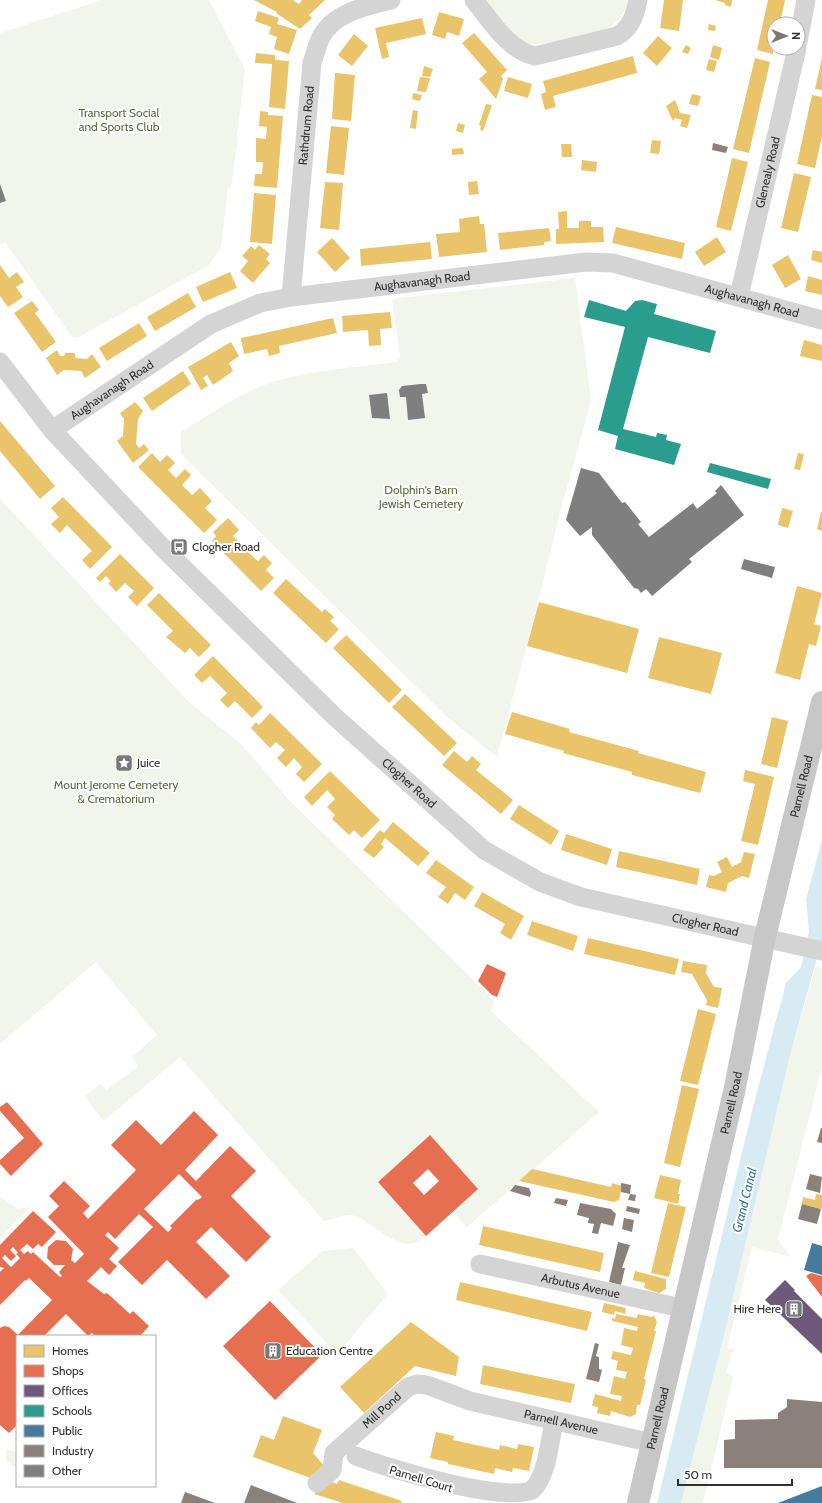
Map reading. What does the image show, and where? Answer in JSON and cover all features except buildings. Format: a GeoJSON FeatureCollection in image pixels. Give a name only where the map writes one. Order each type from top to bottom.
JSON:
{"type":"FeatureCollection","features":[{"type":"Feature","properties":{"kind":"main road","name":"Parnell Road"},"geometry":{"type":"LineString","coordinates":[[638,1503],[682,1308],[771,939],[822,702]]}},
{"type":"Feature","properties":{"kind":"street","name":"Rathdrum Road"},"geometry":{"type":"LineString","coordinates":[[292,297],[312,63],[322,36],[337,20],[356,9],[391,0]]}},
{"type":"Feature","properties":{"kind":"street"},"geometry":{"type":"LineString","coordinates":[[474,0],[513,47],[525,54],[535,56],[617,36],[626,31],[632,19],[638,0]]}},
{"type":"Feature","properties":{"kind":"street"},"geometry":{"type":"LineString","coordinates":[[803,16],[806,0]]}},
{"type":"Feature","properties":{"kind":"street","name":"Glenealy Road"},"geometry":{"type":"LineString","coordinates":[[739,296],[795,56]]}},
{"type":"Feature","properties":{"kind":"street","name":"Aughavanagh Road"},"geometry":{"type":"LineString","coordinates":[[52,430],[211,324],[260,303],[292,297],[586,262],[613,263],[739,296],[822,320]]}},
{"type":"Feature","properties":{"kind":"street","name":"Clogher Road"},"geometry":{"type":"LineString","coordinates":[[0,362],[52,430],[164,548],[336,717],[484,850],[540,882],[581,897],[822,951]]}},
{"type":"Feature","properties":{"kind":"street","name":"Arbutus Avenue"},"geometry":{"type":"LineString","coordinates":[[480,1264],[682,1308]]}},
{"type":"Feature","properties":{"kind":"street","name":"Mill Pond"},"geometry":{"type":"LineString","coordinates":[[317,1483],[332,1470],[334,1453],[408,1387],[417,1384],[427,1385],[470,1402]]}},
{"type":"Feature","properties":{"kind":"street","name":"Parnell Avenue"},"geometry":{"type":"LineString","coordinates":[[470,1402],[652,1443]]}},
{"type":"Feature","properties":{"kind":"street","name":"Parnell Court"},"geometry":{"type":"LineString","coordinates":[[356,1456],[419,1479],[475,1495],[506,1498],[522,1496],[532,1490],[541,1477],[554,1421]]}},
{"type":"Feature","properties":{"kind":"green space","name":"Transport Social and Sports Club"},"geometry":{"type":"Polygon","coordinates":[[[102,0],[209,0],[245,70],[238,138],[231,188],[228,188],[221,247],[209,265],[77,338],[72,337],[5,242],[0,245],[0,33],[102,0]]]}},
{"type":"Feature","properties":{"kind":"green space"},"geometry":{"type":"Polygon","coordinates":[[[486,0],[629,0],[620,17],[607,29],[548,43],[532,44],[518,38],[511,32],[494,13],[486,0]]]}},
{"type":"Feature","properties":{"kind":"green space","name":"Dolphin's Barn Jewish Cemetery"},"geometry":{"type":"Polygon","coordinates":[[[575,278],[591,401],[559,516],[539,599],[497,757],[446,716],[181,454],[181,432],[232,400],[264,385],[313,373],[397,362],[400,356],[392,299],[575,278]]]}},
{"type":"Feature","properties":{"kind":"green space","name":"Mount Jerome Cemetery & Crematorium"},"geometry":{"type":"Polygon","coordinates":[[[0,499],[188,701],[243,746],[288,799],[494,1000],[491,1011],[599,1112],[467,1227],[453,1212],[477,1187],[429,1135],[378,1182],[426,1236],[416,1242],[407,1243],[397,1241],[387,1236],[369,1223],[351,1215],[345,1215],[324,1221],[180,1057],[103,1121],[85,1096],[100,1084],[107,1090],[138,1066],[132,1057],[157,1035],[96,962],[0,1044],[0,499]]]}},
{"type":"Feature","properties":{"kind":"green space"},"geometry":{"type":"Polygon","coordinates":[[[816,966],[822,968],[822,1067],[778,1239],[791,1257],[752,1247],[727,1348],[735,1350],[732,1352],[726,1372],[733,1377],[703,1503],[681,1503],[724,1335],[790,1055],[816,966]]]}},
{"type":"Feature","properties":{"kind":"green space"},"geometry":{"type":"Polygon","coordinates":[[[0,1196],[18,1209],[30,1207],[0,1237],[0,1196]]]}},
{"type":"Feature","properties":{"kind":"green space"},"geometry":{"type":"Polygon","coordinates":[[[353,1248],[388,1294],[337,1354],[278,1290],[323,1251],[353,1248]]]}},
{"type":"Feature","properties":{"kind":"green space"},"geometry":{"type":"Polygon","coordinates":[[[6,1449],[16,1452],[16,1467],[7,1462],[6,1449]]]}},
{"type":"Feature","properties":{"kind":"water","name":"Grand Canal"},"geometry":{"type":"Polygon","coordinates":[[[822,839],[822,940],[790,1055],[724,1335],[681,1503],[657,1503],[752,1111],[786,983],[801,967],[809,932],[806,899],[822,839]]]}},
{"type":"Feature","properties":{"kind":"place","name":"Clogher Road"},"geometry":{"type":"Point","coordinates":[179,547]}},
{"type":"Feature","properties":{"kind":"place","name":"Juice"},"geometry":{"type":"Point","coordinates":[124,763]}},
{"type":"Feature","properties":{"kind":"place","name":"Hire Here"},"geometry":{"type":"Point","coordinates":[794,1309]}},
{"type":"Feature","properties":{"kind":"place","name":"Education Centre"},"geometry":{"type":"Point","coordinates":[273,1351]}}]}
